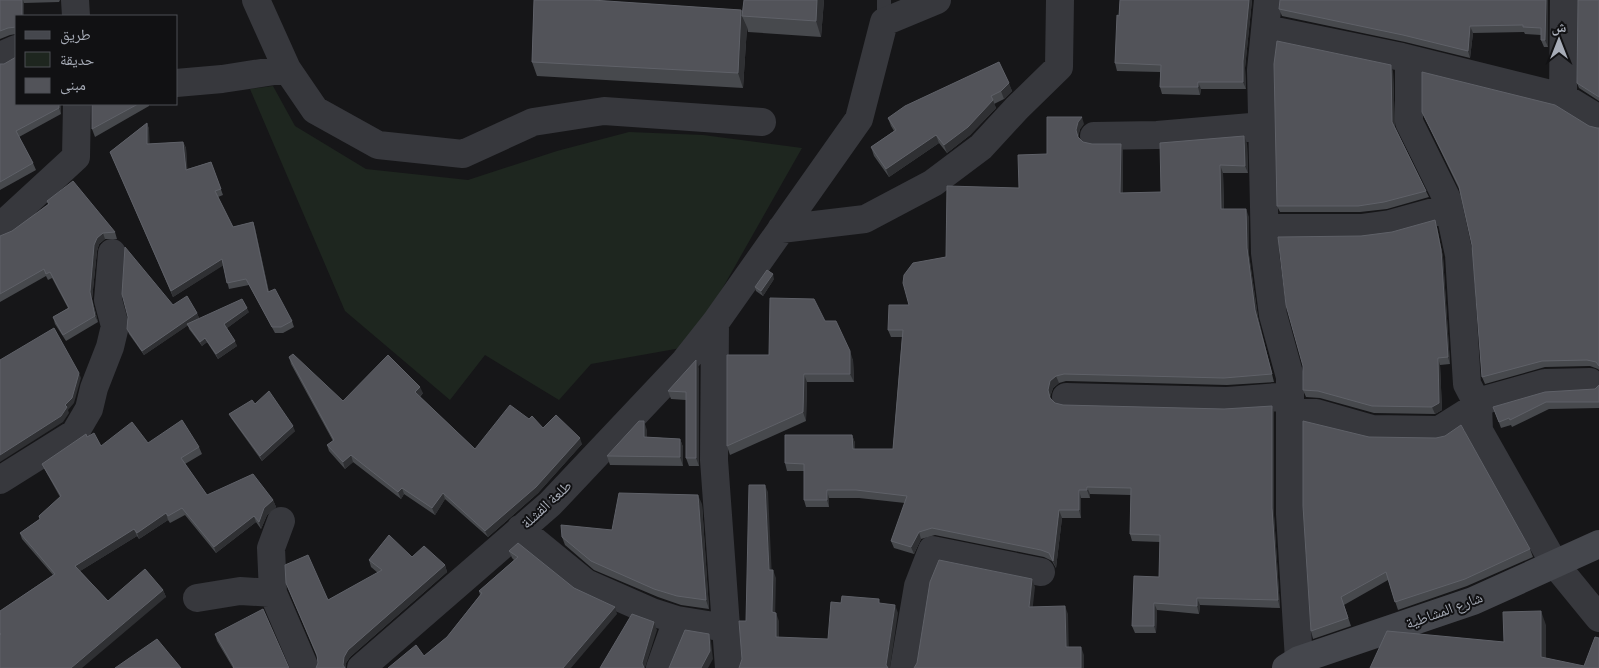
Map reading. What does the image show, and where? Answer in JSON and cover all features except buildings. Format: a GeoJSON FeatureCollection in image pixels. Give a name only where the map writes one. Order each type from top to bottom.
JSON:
{"type":"FeatureCollection","features":[{"type":"Feature","properties":{"kind":"main road","name":"شارع المشاطية"},"geometry":{"type":"LineString","coordinates":[[1292,664],[1474,600],[1554,562],[1599,544]]}},
{"type":"Feature","properties":{"kind":"street"},"geometry":{"type":"LineString","coordinates":[[75,0],[76,15]]}},
{"type":"Feature","properties":{"kind":"street"},"geometry":{"type":"LineString","coordinates":[[256,0],[287,69],[315,110],[378,145],[463,154],[533,122],[604,111],[762,122]]}},
{"type":"Feature","properties":{"kind":"street"},"geometry":{"type":"LineString","coordinates":[[884,11],[937,0]]}},
{"type":"Feature","properties":{"kind":"street"},"geometry":{"type":"LineString","coordinates":[[781,229],[865,219],[933,183],[981,147],[1017,108],[1059,68],[1060,0]]}},
{"type":"Feature","properties":{"kind":"street"},"geometry":{"type":"LineString","coordinates":[[1268,0],[1261,70],[1265,253],[1273,315],[1290,377],[1292,664]]}},
{"type":"Feature","properties":{"kind":"street"},"geometry":{"type":"LineString","coordinates":[[1563,97],[1564,0]]}},
{"type":"Feature","properties":{"kind":"street","name":"طلعة القشلة"},"geometry":{"type":"LineString","coordinates":[[361,668],[550,504],[685,361],[715,323],[859,118],[884,11]]}},
{"type":"Feature","properties":{"kind":"street"},"geometry":{"type":"LineString","coordinates":[[1266,29],[1410,59],[1563,97],[1599,119]]}},
{"type":"Feature","properties":{"kind":"street"},"geometry":{"type":"LineString","coordinates":[[0,56],[15,49]]}},
{"type":"Feature","properties":{"kind":"street"},"geometry":{"type":"LineString","coordinates":[[1410,59],[1409,122],[1447,199],[1459,255],[1467,384],[1478,405],[1480,431],[1554,562],[1599,618]]}},
{"type":"Feature","properties":{"kind":"street"},"geometry":{"type":"LineString","coordinates":[[178,83],[197,82],[287,69]]}},
{"type":"Feature","properties":{"kind":"street"},"geometry":{"type":"LineString","coordinates":[[0,227],[76,157],[77,105]]}},
{"type":"Feature","properties":{"kind":"street"},"geometry":{"type":"LineString","coordinates":[[1094,136],[1166,134],[1263,126]]}},
{"type":"Feature","properties":{"kind":"street"},"geometry":{"type":"LineString","coordinates":[[1265,228],[1361,228],[1390,224],[1448,208]]}},
{"type":"Feature","properties":{"kind":"street"},"geometry":{"type":"LineString","coordinates":[[0,480],[75,433],[89,409],[94,388],[110,347],[115,326],[108,300],[112,253]]}},
{"type":"Feature","properties":{"kind":"street"},"geometry":{"type":"LineString","coordinates":[[715,323],[714,460],[729,668]]}},
{"type":"Feature","properties":{"kind":"street"},"geometry":{"type":"LineString","coordinates":[[1066,397],[1290,404],[1372,429],[1439,430],[1488,399],[1545,383],[1590,382]]}},
{"type":"Feature","properties":{"kind":"street"},"geometry":{"type":"LineString","coordinates":[[281,521],[270,548],[273,593],[305,668]]}},
{"type":"Feature","properties":{"kind":"street"},"geometry":{"type":"LineString","coordinates":[[520,529],[586,583],[652,612],[677,620],[726,628]]}},
{"type":"Feature","properties":{"kind":"street"},"geometry":{"type":"LineString","coordinates":[[904,668],[918,586],[932,550],[1041,572]]}},
{"type":"Feature","properties":{"kind":"street"},"geometry":{"type":"LineString","coordinates":[[197,598],[240,591],[273,593]]}},
{"type":"Feature","properties":{"kind":"street"},"geometry":{"type":"LineString","coordinates":[[660,668],[677,620]]}},
{"type":"Feature","properties":{"kind":"green space"},"geometry":{"type":"Polygon","coordinates":[[[273,86],[295,126],[366,169],[468,180],[557,151],[629,132],[703,135],[802,148],[709,312],[681,348],[591,364],[559,400],[485,355],[450,400],[345,311],[250,89],[273,86]]]}}]}
